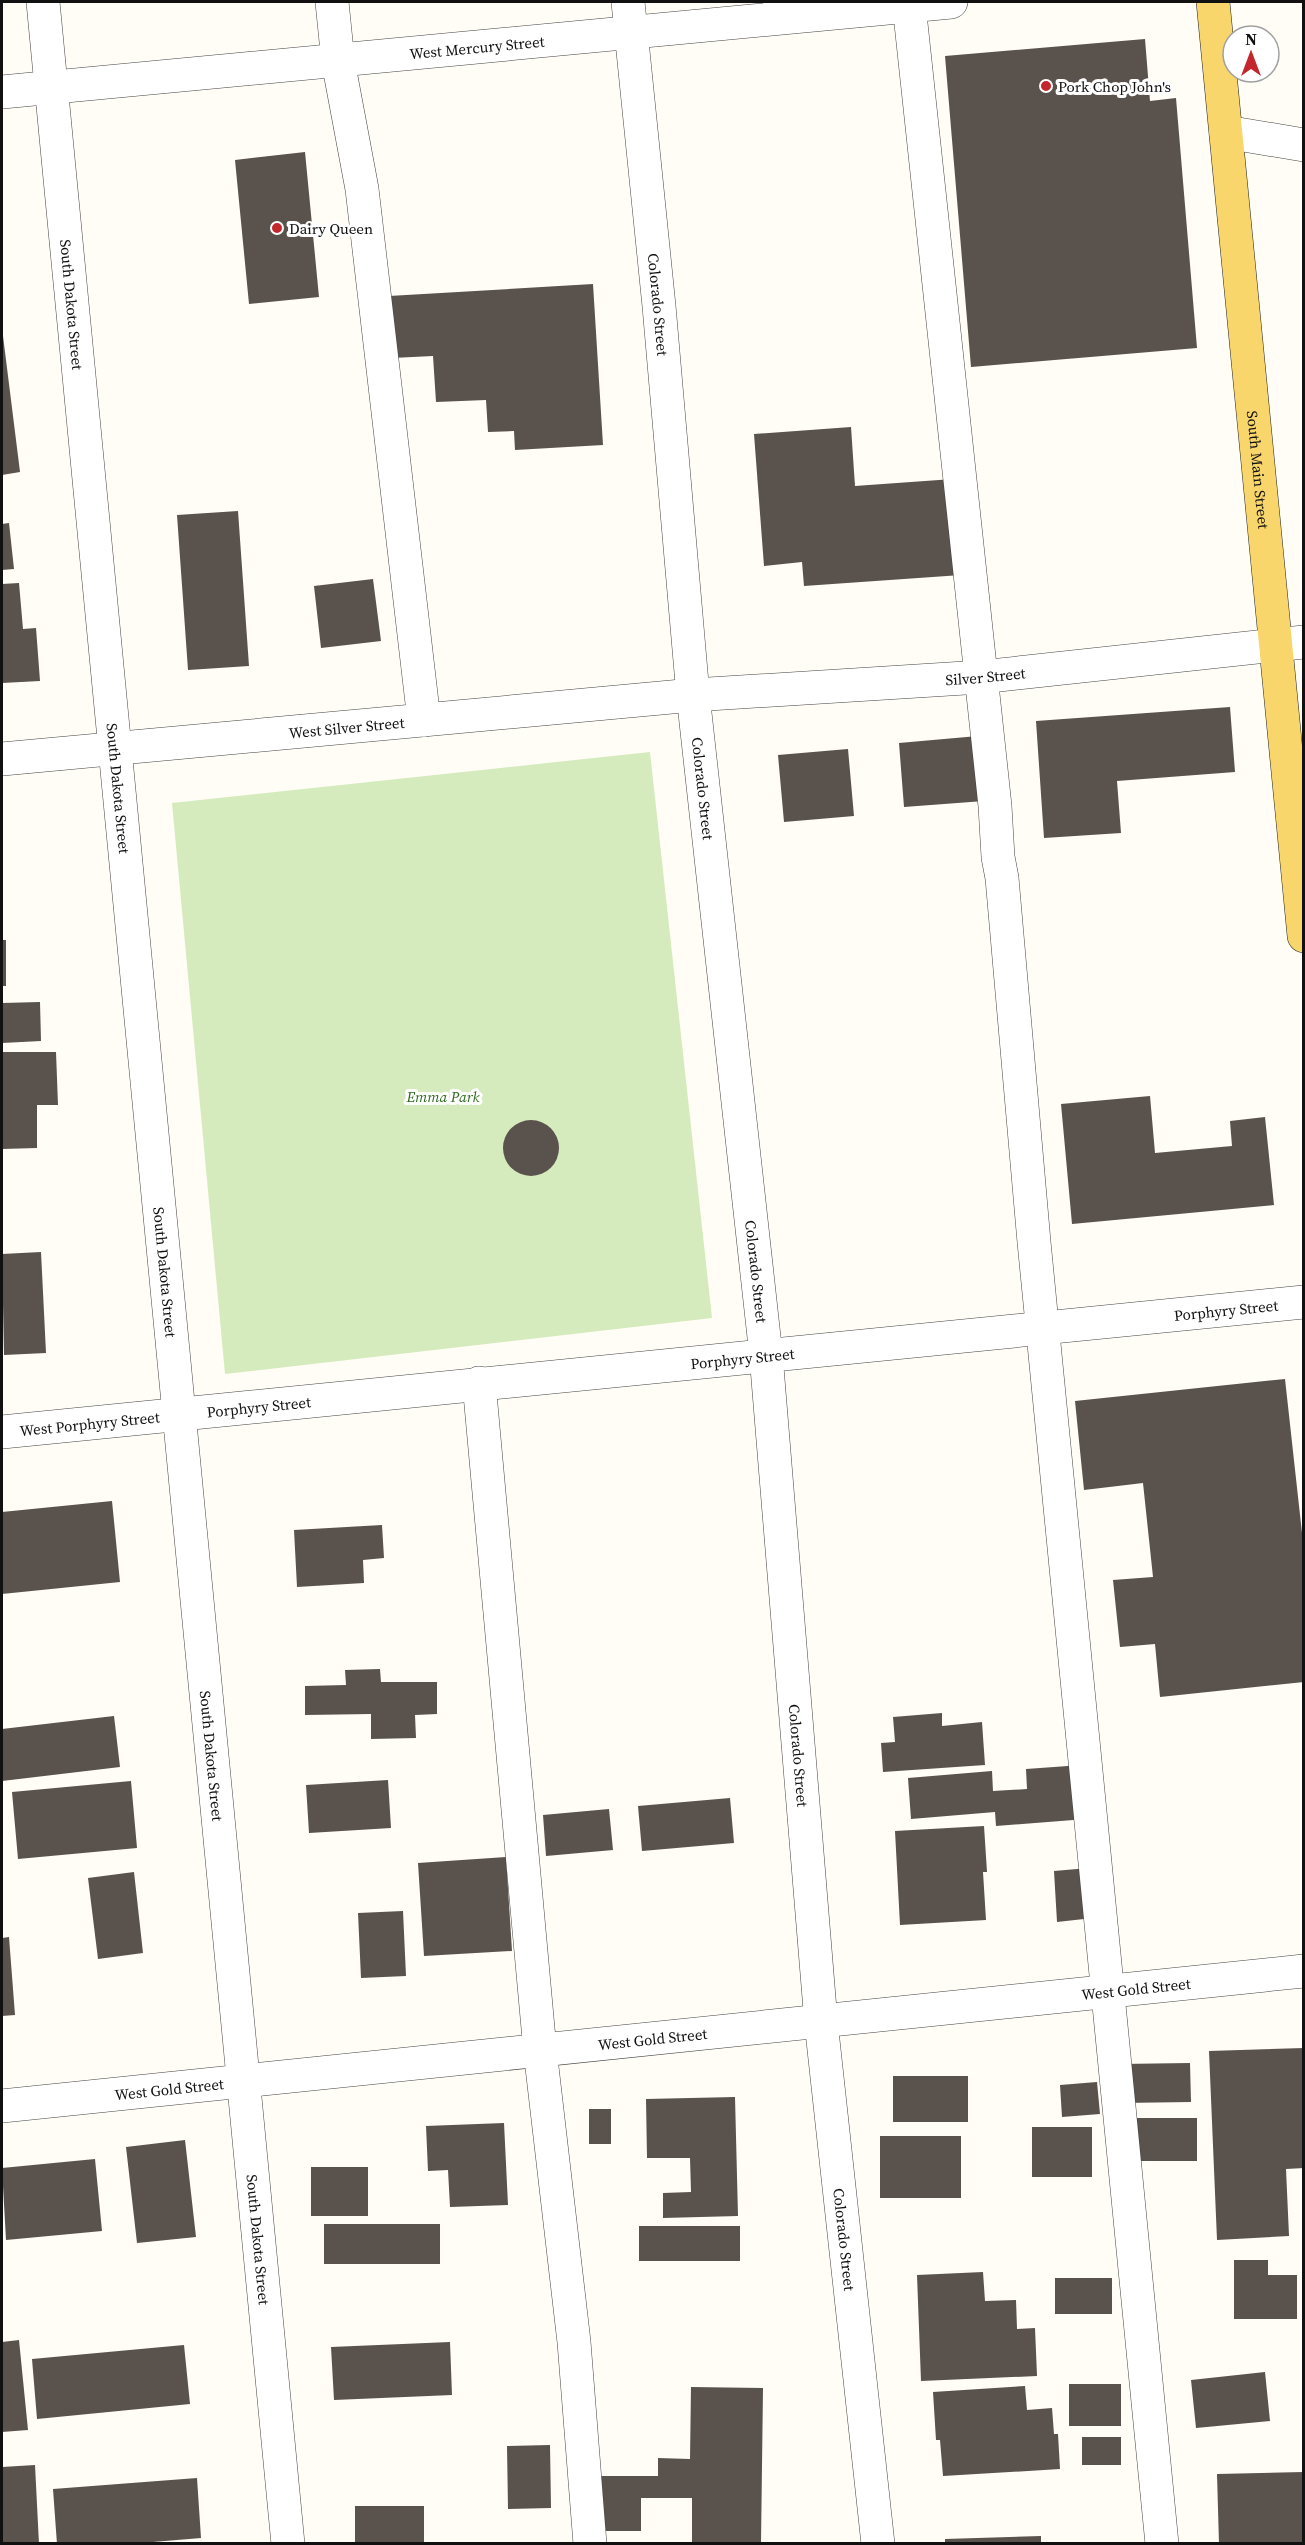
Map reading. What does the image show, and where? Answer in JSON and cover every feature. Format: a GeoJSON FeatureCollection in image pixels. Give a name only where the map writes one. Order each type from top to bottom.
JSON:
{"type":"FeatureCollection","features":[{"type":"Feature","properties":{"kind":"main road","name":"South Main Street"},"geometry":{"type":"LineString","coordinates":[[1213,2],[1226,132],[1290,643],[1304,936]]}},
{"type":"Feature","properties":{"kind":"street","name":"South Dakota Street"},"geometry":{"type":"LineString","coordinates":[[43,2],[288,2544]]}},
{"type":"Feature","properties":{"kind":"street"},"geometry":{"type":"LineString","coordinates":[[332,2],[338,61],[362,189],[424,720]]}},
{"type":"Feature","properties":{"kind":"street","name":"West Mercury Street"},"geometry":{"type":"LineString","coordinates":[[2,92],[338,61],[629,17],[928,3]]}},
{"type":"Feature","properties":{"kind":"street"},"geometry":{"type":"LineString","coordinates":[[928,3],[981,677],[1162,2544]]}},
{"type":"Feature","properties":{"kind":"street","name":"Colorado Street"},"geometry":{"type":"LineString","coordinates":[[629,17],[659,306],[693,695],[766,1355],[821,2022],[878,2544]]}},
{"type":"Feature","properties":{"kind":"street"},"geometry":{"type":"LineString","coordinates":[[1226,132],[1304,145]]}},
{"type":"Feature","properties":{"kind":"street","name":"Silver Street"},"geometry":{"type":"LineString","coordinates":[[693,695],[981,677],[1290,643]]}},
{"type":"Feature","properties":{"kind":"street","name":"West Silver Street"},"geometry":{"type":"LineString","coordinates":[[2,759],[693,695]]}},
{"type":"Feature","properties":{"kind":"street","name":"Porphyry Street"},"geometry":{"type":"LineString","coordinates":[[180,1412],[1304,1302]]}},
{"type":"Feature","properties":{"kind":"street"},"geometry":{"type":"LineString","coordinates":[[479,1383],[540,2050],[574,2342],[590,2544]]}},
{"type":"Feature","properties":{"kind":"street","name":"West Porphyry Street"},"geometry":{"type":"LineString","coordinates":[[2,1432],[180,1412]]}},
{"type":"Feature","properties":{"kind":"street","name":"West Gold Street"},"geometry":{"type":"LineString","coordinates":[[2,2106],[1304,1971]]}},
{"type":"Feature","properties":{"kind":"green space","name":"Emma Park"},"geometry":{"type":"Polygon","coordinates":[[[650,752],[712,1318],[225,1374],[172,803],[650,752]]]}},
{"type":"Feature","properties":{"kind":"building"},"geometry":{"type":"Polygon","coordinates":[[[1145,39],[1150,101],[1176,98],[1197,348],[971,367],[945,56],[1145,39]]]}},
{"type":"Feature","properties":{"kind":"building","name":"Dairy Queen"},"geometry":{"type":"Polygon","coordinates":[[[305,152],[319,297],[249,304],[235,160],[305,152]]]}},
{"type":"Feature","properties":{"kind":"building"},"geometry":{"type":"Polygon","coordinates":[[[593,284],[603,445],[515,450],[514,431],[488,432],[486,400],[436,402],[433,356],[392,358],[389,296],[593,284]]]}},
{"type":"Feature","properties":{"kind":"building"},"geometry":{"type":"Polygon","coordinates":[[[2,328],[20,472],[2,475],[2,328]]]}},
{"type":"Feature","properties":{"kind":"building"},"geometry":{"type":"Polygon","coordinates":[[[851,427],[855,486],[953,479],[961,575],[804,586],[802,562],[764,566],[754,434],[851,427]]]}},
{"type":"Feature","properties":{"kind":"building"},"geometry":{"type":"Polygon","coordinates":[[[238,511],[249,666],[188,670],[177,515],[238,511]]]}},
{"type":"Feature","properties":{"kind":"building"},"geometry":{"type":"Polygon","coordinates":[[[9,523],[14,569],[2,570],[2,524],[9,523]]]}},
{"type":"Feature","properties":{"kind":"building"},"geometry":{"type":"Polygon","coordinates":[[[373,579],[381,641],[321,648],[314,586],[373,579]]]}},
{"type":"Feature","properties":{"kind":"building"},"geometry":{"type":"Polygon","coordinates":[[[19,583],[23,629],[36,628],[40,681],[2,683],[2,584],[19,583]]]}},
{"type":"Feature","properties":{"kind":"building"},"geometry":{"type":"Polygon","coordinates":[[[1230,707],[1235,772],[1117,781],[1121,833],[1044,838],[1036,721],[1230,707]]]}},
{"type":"Feature","properties":{"kind":"building"},"geometry":{"type":"Polygon","coordinates":[[[978,736],[984,801],[904,807],[899,743],[978,736]]]}},
{"type":"Feature","properties":{"kind":"building"},"geometry":{"type":"Polygon","coordinates":[[[848,749],[854,816],[784,822],[778,755],[848,749]]]}},
{"type":"Feature","properties":{"kind":"building"},"geometry":{"type":"Polygon","coordinates":[[[2,940],[6,940],[6,986],[2,986],[2,940]]]}},
{"type":"Feature","properties":{"kind":"building"},"geometry":{"type":"Polygon","coordinates":[[[40,1002],[41,1041],[2,1043],[2,1003],[40,1002]]]}},
{"type":"Feature","properties":{"kind":"building"},"geometry":{"type":"Polygon","coordinates":[[[2,1052],[56,1052],[58,1105],[37,1105],[37,1148],[2,1149],[2,1052]]]}},
{"type":"Feature","properties":{"kind":"building"},"geometry":{"type":"Polygon","coordinates":[[[1150,1096],[1155,1153],[1232,1146],[1230,1121],[1265,1117],[1274,1205],[1072,1224],[1061,1104],[1150,1096]]]}},
{"type":"Feature","properties":{"kind":"building"},"geometry":{"type":"Polygon","coordinates":[[[531,1120],[542,1122],[551,1128],[557,1137],[559,1148],[557,1159],[551,1168],[542,1174],[531,1176],[520,1174],[511,1168],[505,1159],[503,1148],[505,1137],[511,1128],[520,1122],[531,1120]]]}},
{"type":"Feature","properties":{"kind":"building"},"geometry":{"type":"Polygon","coordinates":[[[41,1252],[46,1353],[4,1355],[2,1254],[41,1252]]]}},
{"type":"Feature","properties":{"kind":"building"},"geometry":{"type":"Polygon","coordinates":[[[1285,1379],[1304,1551],[1304,1682],[1160,1697],[1155,1644],[1120,1647],[1113,1580],[1153,1577],[1143,1483],[1084,1490],[1075,1401],[1285,1379]]]}},
{"type":"Feature","properties":{"kind":"building"},"geometry":{"type":"Polygon","coordinates":[[[112,1501],[120,1582],[2,1594],[2,1512],[112,1501]]]}},
{"type":"Feature","properties":{"kind":"building"},"geometry":{"type":"Polygon","coordinates":[[[382,1525],[384,1558],[363,1560],[364,1583],[297,1587],[294,1530],[382,1525]]]}},
{"type":"Feature","properties":{"kind":"building"},"geometry":{"type":"Polygon","coordinates":[[[380,1669],[381,1682],[437,1682],[437,1714],[415,1715],[416,1738],[371,1739],[371,1714],[305,1715],[305,1686],[346,1685],[345,1670],[380,1669]]]}},
{"type":"Feature","properties":{"kind":"building"},"geometry":{"type":"Polygon","coordinates":[[[942,1713],[942,1726],[982,1722],[985,1765],[883,1772],[881,1743],[895,1742],[893,1717],[942,1713]]]}},
{"type":"Feature","properties":{"kind":"building"},"geometry":{"type":"Polygon","coordinates":[[[114,1716],[120,1767],[2,1781],[2,1729],[114,1716]]]}},
{"type":"Feature","properties":{"kind":"building"},"geometry":{"type":"Polygon","coordinates":[[[1082,1765],[1086,1819],[996,1826],[995,1812],[911,1819],[908,1778],[992,1771],[993,1791],[1027,1789],[1026,1769],[1082,1765]]]}},
{"type":"Feature","properties":{"kind":"building"},"geometry":{"type":"Polygon","coordinates":[[[388,1780],[391,1828],[309,1833],[306,1785],[388,1780]]]}},
{"type":"Feature","properties":{"kind":"building"},"geometry":{"type":"Polygon","coordinates":[[[131,1781],[137,1848],[18,1859],[12,1792],[131,1781]]]}},
{"type":"Feature","properties":{"kind":"building"},"geometry":{"type":"Polygon","coordinates":[[[730,1798],[734,1843],[642,1851],[638,1806],[730,1798]]]}},
{"type":"Feature","properties":{"kind":"building"},"geometry":{"type":"Polygon","coordinates":[[[609,1809],[613,1850],[546,1856],[543,1815],[609,1809]]]}},
{"type":"Feature","properties":{"kind":"building"},"geometry":{"type":"Polygon","coordinates":[[[984,1826],[987,1872],[983,1872],[986,1920],[900,1925],[895,1831],[984,1826]]]}},
{"type":"Feature","properties":{"kind":"building"},"geometry":{"type":"Polygon","coordinates":[[[506,1857],[512,1951],[424,1956],[418,1863],[506,1857]]]}},
{"type":"Feature","properties":{"kind":"building"},"geometry":{"type":"Polygon","coordinates":[[[1089,1868],[1093,1918],[1057,1922],[1054,1871],[1089,1868]]]}},
{"type":"Feature","properties":{"kind":"building"},"geometry":{"type":"Polygon","coordinates":[[[134,1872],[143,1953],[98,1959],[88,1878],[134,1872]]]}},
{"type":"Feature","properties":{"kind":"building"},"geometry":{"type":"Polygon","coordinates":[[[403,1911],[406,1976],[361,1978],[358,1913],[403,1911]]]}},
{"type":"Feature","properties":{"kind":"building"},"geometry":{"type":"Polygon","coordinates":[[[9,1937],[15,2015],[2,2016],[2,1938],[9,1937]]]}},
{"type":"Feature","properties":{"kind":"building"},"geometry":{"type":"Polygon","coordinates":[[[1304,2048],[1304,2168],[1286,2169],[1289,2236],[1217,2240],[1209,2051],[1304,2048]]]}},
{"type":"Feature","properties":{"kind":"building"},"geometry":{"type":"Polygon","coordinates":[[[1190,2063],[1191,2102],[1121,2103],[1120,2064],[1190,2063]]]}},
{"type":"Feature","properties":{"kind":"building"},"geometry":{"type":"Polygon","coordinates":[[[893,2076],[968,2076],[968,2122],[893,2122],[893,2076]]]}},
{"type":"Feature","properties":{"kind":"building"},"geometry":{"type":"Polygon","coordinates":[[[1097,2082],[1100,2114],[1062,2117],[1060,2085],[1097,2082]]]}},
{"type":"Feature","properties":{"kind":"building"},"geometry":{"type":"Polygon","coordinates":[[[735,2097],[738,2216],[663,2218],[663,2193],[691,2192],[690,2158],[647,2158],[646,2099],[735,2097]]]}},
{"type":"Feature","properties":{"kind":"building"},"geometry":{"type":"Polygon","coordinates":[[[589,2109],[611,2109],[611,2144],[589,2144],[589,2109]]]}},
{"type":"Feature","properties":{"kind":"building"},"geometry":{"type":"Polygon","coordinates":[[[1127,2118],[1197,2118],[1197,2161],[1127,2161],[1127,2118]]]}},
{"type":"Feature","properties":{"kind":"building"},"geometry":{"type":"Polygon","coordinates":[[[504,2123],[508,2205],[450,2207],[448,2170],[428,2171],[426,2126],[504,2123]]]}},
{"type":"Feature","properties":{"kind":"building"},"geometry":{"type":"Polygon","coordinates":[[[1032,2127],[1092,2127],[1092,2177],[1032,2177],[1032,2127]]]}},
{"type":"Feature","properties":{"kind":"building"},"geometry":{"type":"Polygon","coordinates":[[[880,2136],[961,2136],[961,2198],[880,2198],[880,2136]]]}},
{"type":"Feature","properties":{"kind":"building"},"geometry":{"type":"Polygon","coordinates":[[[185,2140],[196,2237],[137,2243],[126,2147],[185,2140]]]}},
{"type":"Feature","properties":{"kind":"building"},"geometry":{"type":"Polygon","coordinates":[[[95,2159],[102,2231],[6,2240],[2,2168],[95,2159]]]}},
{"type":"Feature","properties":{"kind":"building"},"geometry":{"type":"Polygon","coordinates":[[[311,2167],[368,2167],[368,2216],[311,2216],[311,2167]]]}},
{"type":"Feature","properties":{"kind":"building"},"geometry":{"type":"Polygon","coordinates":[[[324,2224],[440,2224],[440,2264],[324,2264],[324,2224]]]}},
{"type":"Feature","properties":{"kind":"building"},"geometry":{"type":"Polygon","coordinates":[[[639,2226],[740,2226],[740,2261],[639,2261],[639,2226]]]}},
{"type":"Feature","properties":{"kind":"building"},"geometry":{"type":"Polygon","coordinates":[[[1234,2260],[1268,2260],[1268,2275],[1297,2275],[1297,2319],[1234,2319],[1234,2260]]]}},
{"type":"Feature","properties":{"kind":"building"},"geometry":{"type":"Polygon","coordinates":[[[983,2272],[985,2301],[1016,2300],[1017,2329],[1035,2328],[1037,2376],[921,2381],[917,2275],[983,2272]]]}},
{"type":"Feature","properties":{"kind":"building"},"geometry":{"type":"Polygon","coordinates":[[[1055,2278],[1112,2278],[1112,2314],[1055,2314],[1055,2278]]]}},
{"type":"Feature","properties":{"kind":"building"},"geometry":{"type":"Polygon","coordinates":[[[19,2340],[28,2430],[2,2432],[2,2342],[19,2340]]]}},
{"type":"Feature","properties":{"kind":"building"},"geometry":{"type":"Polygon","coordinates":[[[450,2342],[452,2395],[334,2400],[331,2347],[450,2342]]]}},
{"type":"Feature","properties":{"kind":"building"},"geometry":{"type":"Polygon","coordinates":[[[184,2345],[190,2404],[37,2419],[32,2359],[184,2345]]]}},
{"type":"Feature","properties":{"kind":"building"},"geometry":{"type":"Polygon","coordinates":[[[1265,2372],[1270,2421],[1196,2428],[1191,2380],[1265,2372]]]}},
{"type":"Feature","properties":{"kind":"building"},"geometry":{"type":"Polygon","coordinates":[[[1069,2384],[1121,2384],[1121,2426],[1069,2426],[1069,2384]]]}},
{"type":"Feature","properties":{"kind":"building"},"geometry":{"type":"Polygon","coordinates":[[[1025,2386],[1027,2410],[1052,2408],[1054,2434],[1058,2434],[1060,2469],[943,2476],[940,2440],[936,2440],[933,2392],[1025,2386]]]}},
{"type":"Feature","properties":{"kind":"building"},"geometry":{"type":"Polygon","coordinates":[[[691,2387],[763,2388],[761,2544],[692,2543],[692,2498],[641,2498],[641,2531],[591,2531],[592,2476],[658,2476],[658,2458],[690,2459],[691,2387]]]}},
{"type":"Feature","properties":{"kind":"building"},"geometry":{"type":"Polygon","coordinates":[[[1082,2437],[1121,2437],[1121,2465],[1082,2465],[1082,2437]]]}},
{"type":"Feature","properties":{"kind":"building"},"geometry":{"type":"Polygon","coordinates":[[[550,2445],[551,2508],[508,2509],[507,2446],[550,2445]]]}},
{"type":"Feature","properties":{"kind":"building"},"geometry":{"type":"Polygon","coordinates":[[[35,2465],[39,2544],[3,2544],[2,2467],[35,2465]]]}},
{"type":"Feature","properties":{"kind":"building"},"geometry":{"type":"Polygon","coordinates":[[[1304,2472],[1304,2544],[1219,2544],[1217,2474],[1304,2472]]]}},
{"type":"Feature","properties":{"kind":"building"},"geometry":{"type":"Polygon","coordinates":[[[197,2478],[201,2538],[129,2544],[57,2544],[53,2489],[197,2478]]]}},
{"type":"Feature","properties":{"kind":"building"},"geometry":{"type":"Polygon","coordinates":[[[355,2506],[424,2506],[424,2544],[355,2544],[355,2506]]]}},
{"type":"Feature","properties":{"kind":"building"},"geometry":{"type":"Polygon","coordinates":[[[1041,2536],[1041,2544],[945,2544],[945,2539],[1041,2536]]]}},
{"type":"Feature","properties":{"kind":"place","name":"Pork Chop John's"},"geometry":{"type":"Point","coordinates":[1046,86]}},
{"type":"Feature","properties":{"kind":"place","name":"Dairy Queen"},"geometry":{"type":"Point","coordinates":[277,228]}}]}
